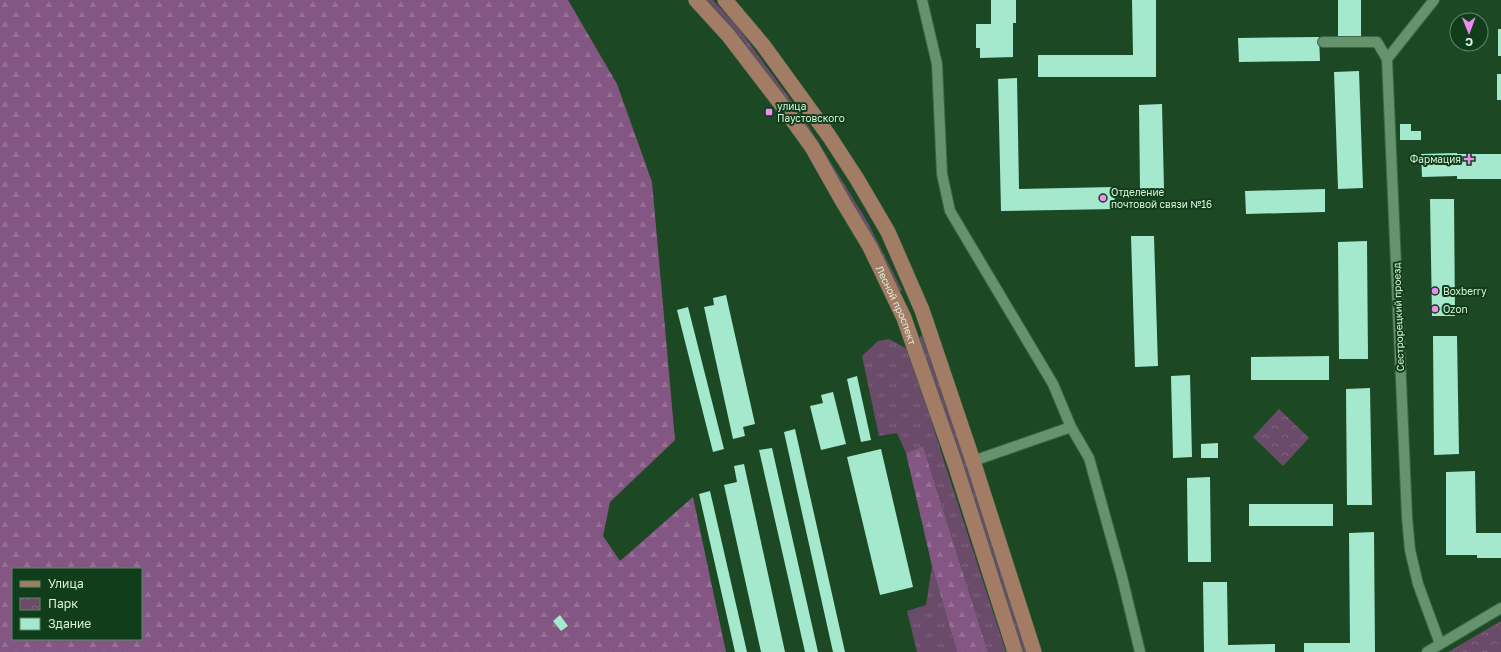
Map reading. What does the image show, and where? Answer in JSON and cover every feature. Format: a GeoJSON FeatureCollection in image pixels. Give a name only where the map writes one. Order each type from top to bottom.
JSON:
{"type":"FeatureCollection","features":[{"type":"Feature","properties":{"kind":"main road","name":"Лесной проспект"},"geometry":{"type":"LineString","coordinates":[[696,0],[728,34],[812,147],[870,247],[904,318],[955,464],[1015,652]]}},
{"type":"Feature","properties":{"kind":"main road","name":"Лесной проспект"},"geometry":{"type":"LineString","coordinates":[[725,0],[745,22],[772,57],[829,136],[857,179],[888,232],[922,310],[973,461],[1034,652]]}},
{"type":"Feature","properties":{"kind":"main road"},"geometry":{"type":"LineString","coordinates":[[904,318],[922,310]]}},
{"type":"Feature","properties":{"kind":"street"},"geometry":{"type":"LineString","coordinates":[[922,0],[937,64],[942,174],[950,211],[1053,384],[1071,427],[1088,458],[1122,577],[1140,652]]}},
{"type":"Feature","properties":{"kind":"street"},"geometry":{"type":"LineString","coordinates":[[1323,42],[1377,42],[1387,59],[1434,0]]}},
{"type":"Feature","properties":{"kind":"street","name":"Сестрорецкий проезд"},"geometry":{"type":"LineString","coordinates":[[1387,59],[1407,517],[1410,550],[1418,584],[1440,644]]}},
{"type":"Feature","properties":{"kind":"street"},"geometry":{"type":"LineString","coordinates":[[973,461],[1071,427]]}},
{"type":"Feature","properties":{"kind":"street"},"geometry":{"type":"LineString","coordinates":[[1427,652],[1501,608]]}},
{"type":"Feature","properties":{"kind":"green space"},"geometry":{"type":"Polygon","coordinates":[[[0,0],[568,0],[617,84],[652,182],[675,440],[610,502],[603,536],[620,561],[693,497],[726,652],[0,652],[0,0]]]}},
{"type":"Feature","properties":{"kind":"green space"},"geometry":{"type":"Polygon","coordinates":[[[707,0],[713,0],[737,26],[801,114],[867,221],[902,290],[899,292],[801,121],[740,37],[707,0]]]}},
{"type":"Feature","properties":{"kind":"green space"},"geometry":{"type":"Polygon","coordinates":[[[922,335],[963,452],[1026,652],[1020,652],[918,339],[922,335]]]}},
{"type":"Feature","properties":{"kind":"green space"},"geometry":{"type":"Polygon","coordinates":[[[889,339],[909,350],[1006,652],[988,652],[923,446],[906,453],[897,433],[879,436],[862,356],[878,341],[889,339]]]}},
{"type":"Feature","properties":{"kind":"green space"},"geometry":{"type":"Polygon","coordinates":[[[1279,409],[1309,438],[1283,466],[1253,437],[1279,409]]]}},
{"type":"Feature","properties":{"kind":"green space"},"geometry":{"type":"Polygon","coordinates":[[[923,446],[988,652],[957,652],[932,566],[906,453],[923,446]]]}},
{"type":"Feature","properties":{"kind":"green space"},"geometry":{"type":"Polygon","coordinates":[[[932,566],[957,652],[917,652],[907,611],[926,605],[932,566]]]}},
{"type":"Feature","properties":{"kind":"green space"},"geometry":{"type":"Polygon","coordinates":[[[1501,621],[1501,652],[1448,652],[1501,621]]]}},
{"type":"Feature","properties":{"kind":"building"},"geometry":{"type":"Polygon","coordinates":[[[991,0],[1016,0],[1016,23],[1013,23],[1013,57],[980,58],[980,48],[976,48],[976,24],[991,24],[991,0]]]}},
{"type":"Feature","properties":{"kind":"building"},"geometry":{"type":"Polygon","coordinates":[[[1132,0],[1156,0],[1156,77],[1038,77],[1038,55],[1133,55],[1132,0]]]}},
{"type":"Feature","properties":{"kind":"building"},"geometry":{"type":"Polygon","coordinates":[[[1338,0],[1361,0],[1361,36],[1338,36],[1338,0]]]}},
{"type":"Feature","properties":{"kind":"building"},"geometry":{"type":"Polygon","coordinates":[[[1498,29],[1501,29],[1501,56],[1498,56],[1498,29]]]}},
{"type":"Feature","properties":{"kind":"building"},"geometry":{"type":"Polygon","coordinates":[[[1319,37],[1320,61],[1239,62],[1238,38],[1319,37]]]}},
{"type":"Feature","properties":{"kind":"building"},"geometry":{"type":"Polygon","coordinates":[[[1359,71],[1363,188],[1338,189],[1334,72],[1359,71]]]}},
{"type":"Feature","properties":{"kind":"building"},"geometry":{"type":"Polygon","coordinates":[[[1497,74],[1501,74],[1501,100],[1497,100],[1497,74]]]}},
{"type":"Feature","properties":{"kind":"building"},"geometry":{"type":"Polygon","coordinates":[[[1017,78],[1019,189],[1114,187],[1115,209],[1001,211],[998,79],[1017,78]]]}},
{"type":"Feature","properties":{"kind":"building"},"geometry":{"type":"Polygon","coordinates":[[[1162,104],[1164,189],[1140,189],[1139,105],[1162,104]]]}},
{"type":"Feature","properties":{"kind":"building"},"geometry":{"type":"Polygon","coordinates":[[[1400,124],[1411,124],[1411,131],[1421,131],[1421,140],[1400,140],[1400,124]]]}},
{"type":"Feature","properties":{"kind":"building"},"geometry":{"type":"Polygon","coordinates":[[[1421,154],[1501,154],[1501,179],[1457,179],[1457,176],[1422,177],[1421,154]]]}},
{"type":"Feature","properties":{"kind":"building"},"geometry":{"type":"Polygon","coordinates":[[[1325,189],[1325,212],[1246,214],[1245,191],[1325,189]]]}},
{"type":"Feature","properties":{"kind":"building"},"geometry":{"type":"Polygon","coordinates":[[[1430,199],[1454,199],[1455,316],[1432,316],[1430,199]]]}},
{"type":"Feature","properties":{"kind":"building"},"geometry":{"type":"Polygon","coordinates":[[[1131,236],[1154,236],[1158,366],[1135,367],[1131,236]]]}},
{"type":"Feature","properties":{"kind":"building"},"geometry":{"type":"Polygon","coordinates":[[[1367,241],[1368,359],[1339,359],[1338,242],[1367,241]]]}},
{"type":"Feature","properties":{"kind":"building"},"geometry":{"type":"Polygon","coordinates":[[[726,295],[755,424],[743,427],[745,436],[733,439],[704,307],[714,305],[713,298],[726,295]]]}},
{"type":"Feature","properties":{"kind":"building"},"geometry":{"type":"Polygon","coordinates":[[[688,307],[724,449],[713,452],[677,310],[688,307]]]}},
{"type":"Feature","properties":{"kind":"building"},"geometry":{"type":"Polygon","coordinates":[[[1433,336],[1457,336],[1459,454],[1434,455],[1433,336]]]}},
{"type":"Feature","properties":{"kind":"building"},"geometry":{"type":"Polygon","coordinates":[[[1329,356],[1329,380],[1251,380],[1251,357],[1329,356]]]}},
{"type":"Feature","properties":{"kind":"building"},"geometry":{"type":"Polygon","coordinates":[[[1190,375],[1192,457],[1173,458],[1171,376],[1190,375]]]}},
{"type":"Feature","properties":{"kind":"building"},"geometry":{"type":"Polygon","coordinates":[[[857,376],[871,440],[861,442],[847,379],[857,376]]]}},
{"type":"Feature","properties":{"kind":"building"},"geometry":{"type":"Polygon","coordinates":[[[1370,388],[1372,505],[1347,505],[1346,389],[1370,388]]]}},
{"type":"Feature","properties":{"kind":"building"},"geometry":{"type":"Polygon","coordinates":[[[833,392],[846,444],[821,450],[810,406],[823,403],[821,395],[833,392]]]}},
{"type":"Feature","properties":{"kind":"building"},"geometry":{"type":"Polygon","coordinates":[[[795,429],[845,652],[833,652],[784,432],[795,429]]]}},
{"type":"Feature","properties":{"kind":"building"},"geometry":{"type":"Polygon","coordinates":[[[1218,443],[1218,458],[1201,458],[1201,444],[1218,443]]]}},
{"type":"Feature","properties":{"kind":"building"},"geometry":{"type":"Polygon","coordinates":[[[772,448],[818,652],[805,652],[759,450],[772,448]]]}},
{"type":"Feature","properties":{"kind":"building"},"geometry":{"type":"Polygon","coordinates":[[[881,449],[913,587],[880,595],[847,457],[881,449]]]}},
{"type":"Feature","properties":{"kind":"building"},"geometry":{"type":"Polygon","coordinates":[[[744,464],[785,652],[761,652],[724,485],[737,482],[734,466],[744,464]]]}},
{"type":"Feature","properties":{"kind":"building"},"geometry":{"type":"Polygon","coordinates":[[[1475,471],[1476,533],[1501,533],[1501,558],[1477,558],[1477,555],[1446,555],[1446,472],[1475,471]]]}},
{"type":"Feature","properties":{"kind":"building"},"geometry":{"type":"Polygon","coordinates":[[[1210,477],[1211,562],[1188,562],[1187,478],[1210,477]]]}},
{"type":"Feature","properties":{"kind":"building"},"geometry":{"type":"Polygon","coordinates":[[[710,491],[747,652],[735,652],[699,494],[710,491]]]}},
{"type":"Feature","properties":{"kind":"building"},"geometry":{"type":"Polygon","coordinates":[[[1249,504],[1333,504],[1333,526],[1249,526],[1249,504]]]}},
{"type":"Feature","properties":{"kind":"building"},"geometry":{"type":"Polygon","coordinates":[[[1374,532],[1375,652],[1304,652],[1304,643],[1350,643],[1349,533],[1374,532]]]}},
{"type":"Feature","properties":{"kind":"building"},"geometry":{"type":"Polygon","coordinates":[[[1203,582],[1227,582],[1228,645],[1275,644],[1275,652],[1204,652],[1203,582]]]}},
{"type":"Feature","properties":{"kind":"building"},"geometry":{"type":"Polygon","coordinates":[[[560,615],[568,626],[561,631],[553,621],[560,615]]]}},
{"type":"Feature","properties":{"kind":"place","name":"улица Паустовского"},"geometry":{"type":"Point","coordinates":[769,112]}},
{"type":"Feature","properties":{"kind":"place","name":"Фармация"},"geometry":{"type":"Point","coordinates":[1469,159]}},
{"type":"Feature","properties":{"kind":"place","name":"Отделение почтовой связи №16"},"geometry":{"type":"Point","coordinates":[1103,198]}},
{"type":"Feature","properties":{"kind":"place","name":"Boxberry"},"geometry":{"type":"Point","coordinates":[1435,291]}},
{"type":"Feature","properties":{"kind":"place","name":"Ozon"},"geometry":{"type":"Point","coordinates":[1435,309]}}]}
